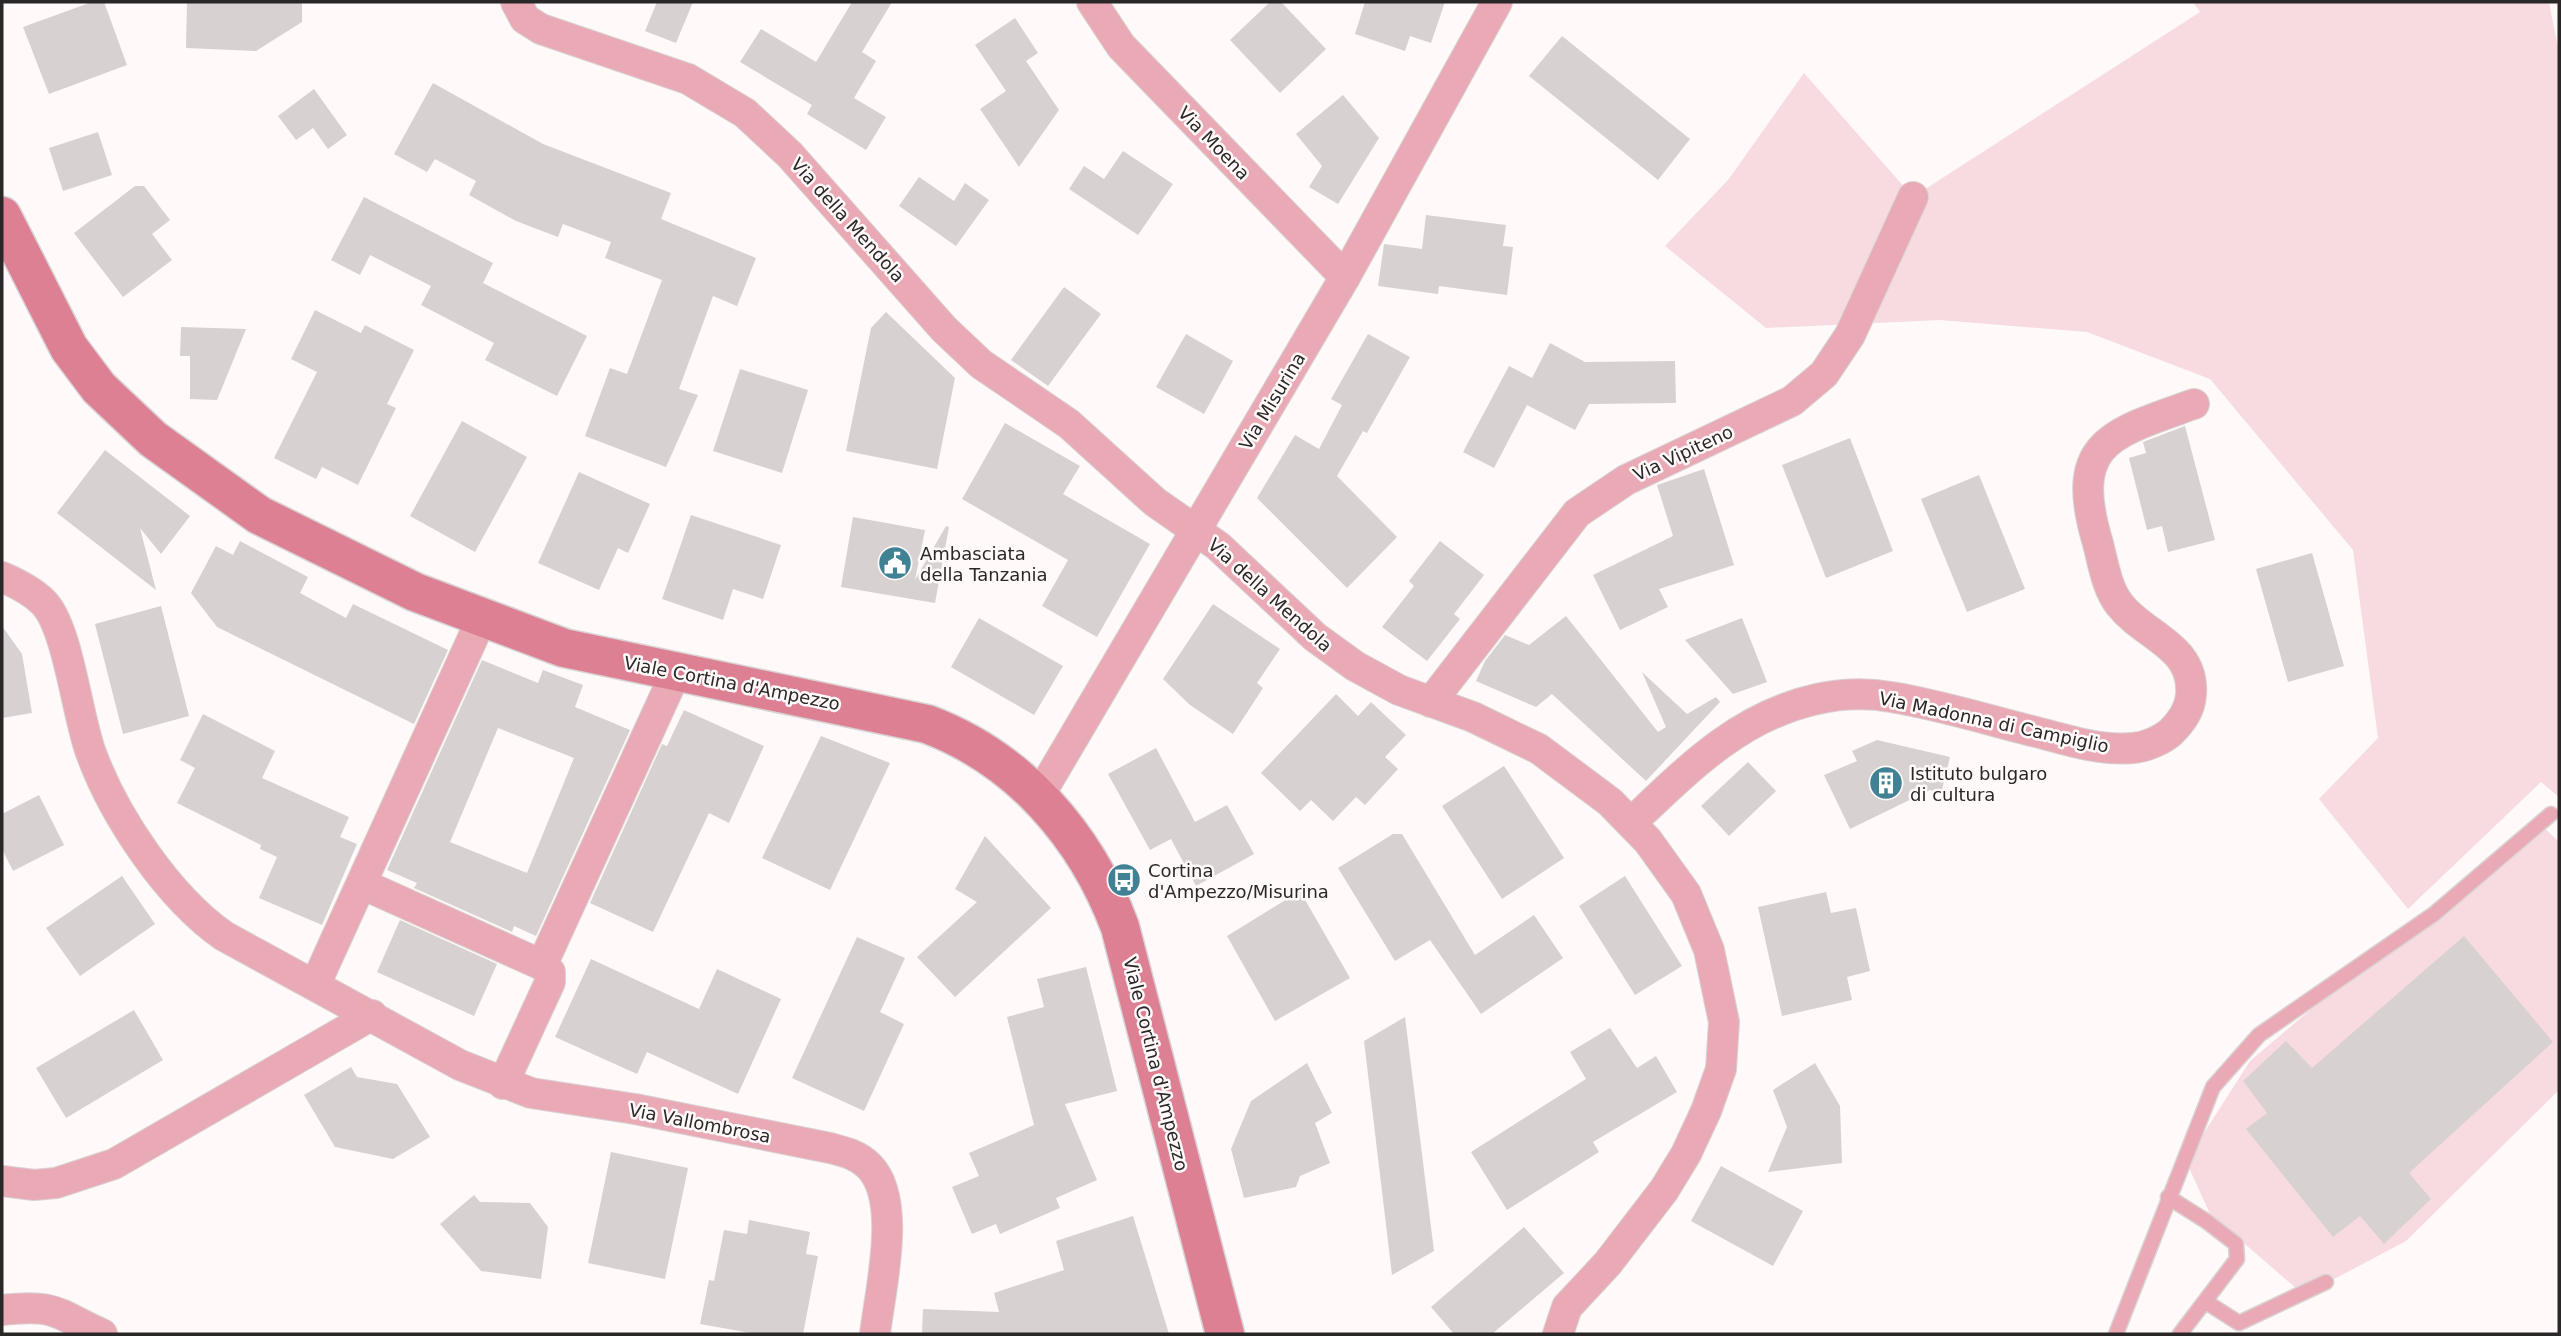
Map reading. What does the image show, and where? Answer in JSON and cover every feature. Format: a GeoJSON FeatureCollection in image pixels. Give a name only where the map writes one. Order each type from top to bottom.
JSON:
{"type":"FeatureCollection","features":[{"type":"Feature","properties":{"kind":"street","name":"Via della Mendola"},"geometry":{"type":"LineString","coordinates":[[516,2],[525,19],[541,29],[688,79],[746,113],[790,155],[837,211],[973,356],[1069,424],[1155,502],[1218,546],[1315,637],[1376,678],[1430,702],[1473,717],[1539,749],[1582,778],[1632,823],[1686,894],[1709,950],[1724,1022],[1721,1069],[1703,1121],[1664,1190],[1608,1263],[1567,1307],[1558,1334]]}},
{"type":"Feature","properties":{"kind":"street","name":"Via Moena"},"geometry":{"type":"LineString","coordinates":[[1092,2],[1121,46],[1345,277]]}},
{"type":"Feature","properties":{"kind":"street","name":"Via Misurina"},"geometry":{"type":"LineString","coordinates":[[1040,796],[1345,277],[1497,2]]}},
{"type":"Feature","properties":{"kind":"street","name":"Via Vipiteno"},"geometry":{"type":"LineString","coordinates":[[1430,702],[1577,513],[1626,480],[1792,401],[1825,374],[1850,335],[1913,197]]}},
{"type":"Feature","properties":{"kind":"street","name":"Viale Cortina d'Ampezzo"},"geometry":{"type":"LineString","coordinates":[[2,216],[69,348],[99,388],[136,426],[226,494],[259,515],[415,592],[481,620],[564,648],[920,722],[971,745],[1040,796],[1079,846],[1111,903],[1124,937],[1225,1334]]}},
{"type":"Feature","properties":{"kind":"street","name":"Via Madonna di Campiglio"},"geometry":{"type":"LineString","coordinates":[[1632,823],[1694,763],[1732,734],[1765,715],[1819,698],[1890,696],[2068,741],[2110,747],[2134,748],[2167,735],[2185,716],[2190,701],[2190,677],[2174,649],[2140,625],[2112,593],[2094,529],[2087,486],[2089,467],[2098,450],[2109,439],[2147,421],[2194,404]]}},
{"type":"Feature","properties":{"kind":"street","name":"Via Vallombrosa"},"geometry":{"type":"LineString","coordinates":[[2,577],[32,593],[49,609],[61,640],[84,734],[98,771],[135,836],[174,890],[197,916],[224,936],[316,983],[460,1065],[503,1084],[531,1093],[635,1109],[830,1148],[858,1157],[875,1172],[886,1205],[887,1230],[875,1334]]}},
{"type":"Feature","properties":{"kind":"street"},"geometry":{"type":"LineString","coordinates":[[316,983],[481,620]]}},
{"type":"Feature","properties":{"kind":"street"},"geometry":{"type":"LineString","coordinates":[[542,965],[676,672]]}},
{"type":"Feature","properties":{"kind":"street"},"geometry":{"type":"LineString","coordinates":[[362,884],[542,965],[550,972],[551,982],[503,1084]]}},
{"type":"Feature","properties":{"kind":"street"},"geometry":{"type":"LineString","coordinates":[[2,1181],[34,1185],[56,1183],[114,1164],[372,1015]]}},
{"type":"Feature","properties":{"kind":"street"},"geometry":{"type":"LineString","coordinates":[[2,1310],[39,1306],[56,1310],[89,1331]]}},
{"type":"Feature","properties":{"kind":"lane"},"geometry":{"type":"LineString","coordinates":[[2116,1334],[2213,1087],[2259,1035],[2434,914],[2551,814]]}},
{"type":"Feature","properties":{"kind":"lane"},"geometry":{"type":"LineString","coordinates":[[2168,1196],[2236,1244],[2237,1259],[2180,1334]]}},
{"type":"Feature","properties":{"kind":"lane"},"geometry":{"type":"LineString","coordinates":[[2206,1301],[2239,1323],[2326,1282]]}},
{"type":"Feature","properties":{"kind":"shaded area"},"geometry":{"type":"Polygon","coordinates":[[[2193,2],[2549,2],[2559,53],[2559,797],[2541,782],[2408,909],[2319,799],[2378,738],[2353,550],[2210,379],[2087,332],[1940,320],[1766,328],[1665,246],[1728,180],[1804,73],[1913,197],[2200,12],[2193,2]]]}},
{"type":"Feature","properties":{"kind":"shaded area"},"geometry":{"type":"Polygon","coordinates":[[[2535,819],[2559,842],[2559,1090],[2406,1241],[2304,1295],[2210,1214],[2186,1161],[2250,1061],[2535,819]]]}},
{"type":"Feature","properties":{"kind":"building"},"geometry":{"type":"Polygon","coordinates":[[[92,2],[104,2],[127,65],[49,94],[23,27],[92,2]]]}},
{"type":"Feature","properties":{"kind":"building"},"geometry":{"type":"Polygon","coordinates":[[[187,2],[302,2],[302,22],[256,51],[186,48],[187,2]]]}},
{"type":"Feature","properties":{"kind":"building"},"geometry":{"type":"Polygon","coordinates":[[[657,2],[693,2],[676,43],[645,31],[657,2]]]}},
{"type":"Feature","properties":{"kind":"building"},"geometry":{"type":"Polygon","coordinates":[[[852,2],[892,2],[862,52],[876,61],[854,98],[886,117],[866,150],[807,114],[812,105],[740,62],[761,29],[816,62],[852,2]]]}},
{"type":"Feature","properties":{"kind":"building"},"geometry":{"type":"Polygon","coordinates":[[[1270,2],[1281,2],[1326,49],[1280,93],[1230,40],[1270,2]]]}},
{"type":"Feature","properties":{"kind":"building"},"geometry":{"type":"Polygon","coordinates":[[[1365,2],[1445,2],[1431,43],[1410,36],[1405,51],[1355,34],[1365,2]]]}},
{"type":"Feature","properties":{"kind":"building"},"geometry":{"type":"Polygon","coordinates":[[[1015,18],[1038,53],[1026,61],[1059,110],[1019,167],[980,109],[1006,91],[975,45],[1015,18]]]}},
{"type":"Feature","properties":{"kind":"building"},"geometry":{"type":"Polygon","coordinates":[[[1562,36],[1690,139],[1658,180],[1529,76],[1562,36]]]}},
{"type":"Feature","properties":{"kind":"building"},"geometry":{"type":"Polygon","coordinates":[[[433,83],[543,144],[671,193],[661,219],[756,258],[737,306],[713,296],[679,389],[698,395],[666,467],[585,436],[610,368],[627,374],[662,280],[605,258],[611,242],[563,224],[558,237],[516,221],[469,195],[476,181],[435,159],[427,172],[394,154],[433,83]]]}},
{"type":"Feature","properties":{"kind":"building"},"geometry":{"type":"Polygon","coordinates":[[[314,89],[347,135],[328,149],[313,128],[296,140],[278,116],[314,89]]]}},
{"type":"Feature","properties":{"kind":"building"},"geometry":{"type":"Polygon","coordinates":[[[1343,95],[1379,138],[1338,204],[1309,187],[1322,166],[1296,134],[1343,95]]]}},
{"type":"Feature","properties":{"kind":"building"},"geometry":{"type":"Polygon","coordinates":[[[98,132],[112,175],[63,191],[49,148],[98,132]]]}},
{"type":"Feature","properties":{"kind":"building"},"geometry":{"type":"Polygon","coordinates":[[[1123,151],[1173,184],[1138,235],[1069,189],[1084,166],[1104,179],[1123,151]]]}},
{"type":"Feature","properties":{"kind":"building"},"geometry":{"type":"Polygon","coordinates":[[[919,177],[954,201],[965,183],[989,200],[956,246],[899,206],[919,177]]]}},
{"type":"Feature","properties":{"kind":"building"},"geometry":{"type":"Polygon","coordinates":[[[135,186],[144,186],[170,220],[152,234],[172,260],[123,297],[74,233],[135,186]]]}},
{"type":"Feature","properties":{"kind":"building"},"geometry":{"type":"Polygon","coordinates":[[[364,197],[493,263],[483,283],[587,336],[557,396],[485,360],[494,343],[421,305],[431,286],[370,255],[360,275],[331,260],[364,197]]]}},
{"type":"Feature","properties":{"kind":"building"},"geometry":{"type":"Polygon","coordinates":[[[1426,215],[1506,225],[1503,246],[1513,247],[1507,295],[1439,286],[1438,294],[1378,286],[1384,244],[1422,249],[1426,215]]]}},
{"type":"Feature","properties":{"kind":"building"},"geometry":{"type":"Polygon","coordinates":[[[1064,287],[1101,314],[1048,386],[1011,360],[1064,287]]]}},
{"type":"Feature","properties":{"kind":"building"},"geometry":{"type":"Polygon","coordinates":[[[315,310],[361,333],[365,325],[414,350],[387,404],[396,408],[358,485],[322,467],[316,479],[274,458],[317,372],[291,359],[315,310]]]}},
{"type":"Feature","properties":{"kind":"building"},"geometry":{"type":"Polygon","coordinates":[[[886,312],[955,378],[937,469],[846,451],[871,328],[886,312]]]}},
{"type":"Feature","properties":{"kind":"building"},"geometry":{"type":"Polygon","coordinates":[[[181,327],[246,329],[217,400],[190,399],[190,356],[180,356],[181,327]]]}},
{"type":"Feature","properties":{"kind":"building"},"geometry":{"type":"Polygon","coordinates":[[[1186,334],[1233,361],[1204,414],[1156,387],[1186,334]]]}},
{"type":"Feature","properties":{"kind":"building"},"geometry":{"type":"Polygon","coordinates":[[[1368,334],[1410,357],[1367,433],[1363,431],[1337,476],[1397,537],[1347,588],[1257,498],[1295,435],[1319,449],[1342,405],[1331,399],[1368,334]]]}},
{"type":"Feature","properties":{"kind":"building"},"geometry":{"type":"Polygon","coordinates":[[[1550,343],[1585,362],[1675,361],[1676,403],[1589,404],[1575,430],[1527,405],[1494,468],[1463,452],[1509,366],[1532,378],[1550,343]]]}},
{"type":"Feature","properties":{"kind":"building"},"geometry":{"type":"Polygon","coordinates":[[[740,369],[808,390],[782,473],[713,451],[740,369]]]}},
{"type":"Feature","properties":{"kind":"building"},"geometry":{"type":"Polygon","coordinates":[[[462,421],[527,457],[475,552],[410,516],[462,421]]]}},
{"type":"Feature","properties":{"kind":"building"},"geometry":{"type":"Polygon","coordinates":[[[1005,423],[1080,466],[1063,494],[1150,544],[1097,637],[1042,606],[1068,560],[962,499],[1005,423]]]}},
{"type":"Feature","properties":{"kind":"building"},"geometry":{"type":"Polygon","coordinates":[[[2185,426],[2215,540],[2168,552],[2162,526],[2147,530],[2129,458],[2146,453],[2143,442],[2185,426]]]}},
{"type":"Feature","properties":{"kind":"building"},"geometry":{"type":"Polygon","coordinates":[[[1850,438],[1893,551],[1826,578],[1782,465],[1850,438]]]}},
{"type":"Feature","properties":{"kind":"building"},"geometry":{"type":"Polygon","coordinates":[[[105,450],[190,516],[161,554],[140,528],[156,590],[57,513],[105,450]]]}},
{"type":"Feature","properties":{"kind":"building"},"geometry":{"type":"Polygon","coordinates":[[[1704,469],[1734,565],[1659,589],[1668,607],[1620,630],[1593,575],[1673,536],[1657,485],[1704,469]]]}},
{"type":"Feature","properties":{"kind":"building"},"geometry":{"type":"Polygon","coordinates":[[[579,472],[650,504],[628,553],[618,548],[599,590],[538,563],[579,472]]]}},
{"type":"Feature","properties":{"kind":"building"},"geometry":{"type":"Polygon","coordinates":[[[1979,475],[2025,589],[1967,612],[1921,499],[1979,475]]]}},
{"type":"Feature","properties":{"kind":"building"},"geometry":{"type":"Polygon","coordinates":[[[691,515],[781,545],[763,599],[733,589],[723,620],[662,599],[691,515]]]}},
{"type":"Feature","properties":{"kind":"building"},"geometry":{"type":"Polygon","coordinates":[[[853,517],[925,530],[915,580],[946,526],[949,527],[935,603],[841,587],[853,517]]]}},
{"type":"Feature","properties":{"kind":"building"},"geometry":{"type":"Polygon","coordinates":[[[240,541],[308,577],[300,593],[346,618],[353,604],[448,650],[414,724],[217,627],[191,593],[216,546],[233,555],[240,541]]]}},
{"type":"Feature","properties":{"kind":"building"},"geometry":{"type":"Polygon","coordinates":[[[1440,541],[1484,575],[1454,614],[1460,619],[1427,661],[1382,627],[1414,586],[1409,581],[1440,541]]]}},
{"type":"Feature","properties":{"kind":"building"},"geometry":{"type":"Polygon","coordinates":[[[2312,553],[2344,666],[2288,682],[2256,569],[2312,553]]]}},
{"type":"Feature","properties":{"kind":"building"},"geometry":{"type":"Polygon","coordinates":[[[1213,604],[1280,649],[1257,683],[1263,688],[1233,734],[1190,705],[1163,679],[1213,604]]]}},
{"type":"Feature","properties":{"kind":"building"},"geometry":{"type":"Polygon","coordinates":[[[161,606],[189,716],[123,734],[95,624],[161,606]]]}},
{"type":"Feature","properties":{"kind":"building"},"geometry":{"type":"Polygon","coordinates":[[[1566,616],[1658,732],[1666,727],[1642,672],[1687,714],[1716,697],[1720,702],[1646,781],[1552,694],[1536,707],[1476,681],[1485,661],[1505,635],[1529,645],[1566,616]]]}},
{"type":"Feature","properties":{"kind":"building"},"geometry":{"type":"Polygon","coordinates":[[[979,618],[1063,666],[1034,715],[951,667],[979,618]]]}},
{"type":"Feature","properties":{"kind":"building"},"geometry":{"type":"Polygon","coordinates":[[[1742,618],[1767,682],[1733,694],[1685,640],[1742,618]]]}},
{"type":"Feature","properties":{"kind":"building"},"geometry":{"type":"Polygon","coordinates":[[[2,626],[22,654],[32,713],[2,718],[2,626]]]}},
{"type":"Feature","properties":{"kind":"building"},"geometry":{"type":"Polygon","coordinates":[[[482,660],[538,683],[543,670],[583,685],[575,707],[630,730],[536,936],[514,926],[512,932],[414,888],[417,883],[387,870],[482,660]],[[498,728],[450,842],[527,873],[574,758],[498,728]]]}},
{"type":"Feature","properties":{"kind":"building"},"geometry":{"type":"Polygon","coordinates":[[[1336,694],[1358,716],[1371,702],[1406,735],[1385,757],[1398,769],[1365,805],[1356,797],[1333,821],[1311,800],[1300,811],[1261,773],[1336,694]]]}},
{"type":"Feature","properties":{"kind":"building"},"geometry":{"type":"Polygon","coordinates":[[[684,710],[764,746],[729,823],[709,813],[653,932],[590,903],[662,744],[667,746],[684,710]]]}},
{"type":"Feature","properties":{"kind":"building"},"geometry":{"type":"Polygon","coordinates":[[[203,714],[275,751],[262,778],[349,817],[340,837],[357,844],[322,925],[259,898],[277,857],[260,849],[261,845],[177,803],[195,768],[180,760],[203,714]]]}},
{"type":"Feature","properties":{"kind":"building"},"geometry":{"type":"Polygon","coordinates":[[[821,736],[890,763],[830,890],[762,858],[821,736]]]}},
{"type":"Feature","properties":{"kind":"building","name":"Istituto bulgaro di cultura"},"geometry":{"type":"Polygon","coordinates":[[[1877,740],[1950,757],[1941,794],[1930,790],[1850,829],[1824,775],[1857,761],[1852,751],[1877,740]]]}},
{"type":"Feature","properties":{"kind":"building"},"geometry":{"type":"Polygon","coordinates":[[[1156,748],[1195,822],[1227,805],[1254,854],[1196,886],[1171,839],[1150,850],[1108,774],[1156,748]]]}},
{"type":"Feature","properties":{"kind":"building"},"geometry":{"type":"Polygon","coordinates":[[[1748,762],[1776,791],[1729,836],[1701,806],[1748,762]]]}},
{"type":"Feature","properties":{"kind":"building"},"geometry":{"type":"Polygon","coordinates":[[[1504,766],[1564,858],[1502,899],[1442,806],[1504,766]]]}},
{"type":"Feature","properties":{"kind":"building"},"geometry":{"type":"Polygon","coordinates":[[[39,795],[64,845],[13,871],[2,849],[2,814],[39,795]]]}},
{"type":"Feature","properties":{"kind":"building"},"geometry":{"type":"Polygon","coordinates":[[[1393,834],[1402,834],[1475,955],[1534,915],[1563,958],[1481,1014],[1430,940],[1395,961],[1338,868],[1393,834]]]}},
{"type":"Feature","properties":{"kind":"building"},"geometry":{"type":"Polygon","coordinates":[[[985,836],[1051,908],[955,997],[917,957],[977,902],[955,889],[985,836]]]}},
{"type":"Feature","properties":{"kind":"building"},"geometry":{"type":"Polygon","coordinates":[[[122,876],[155,924],[80,976],[46,928],[122,876]]]}},
{"type":"Feature","properties":{"kind":"building"},"geometry":{"type":"Polygon","coordinates":[[[1625,876],[1682,966],[1635,995],[1579,906],[1625,876]]]}},
{"type":"Feature","properties":{"kind":"building"},"geometry":{"type":"Polygon","coordinates":[[[1300,891],[1350,978],[1275,1021],[1227,936],[1300,891]]]}},
{"type":"Feature","properties":{"kind":"building"},"geometry":{"type":"Polygon","coordinates":[[[1826,892],[1831,913],[1856,908],[1870,971],[1847,977],[1852,1000],[1782,1016],[1758,907],[1826,892]]]}},
{"type":"Feature","properties":{"kind":"building"},"geometry":{"type":"Polygon","coordinates":[[[400,920],[497,964],[474,1016],[377,972],[400,920]]]}},
{"type":"Feature","properties":{"kind":"building"},"geometry":{"type":"Polygon","coordinates":[[[2464,936],[2553,1042],[2409,1173],[2431,1199],[2384,1244],[2360,1216],[2333,1237],[2246,1129],[2267,1113],[2243,1081],[2286,1041],[2312,1068],[2464,936]]]}},
{"type":"Feature","properties":{"kind":"building"},"geometry":{"type":"Polygon","coordinates":[[[857,937],[905,958],[880,1012],[904,1024],[864,1111],[792,1078],[857,937]]]}},
{"type":"Feature","properties":{"kind":"building"},"geometry":{"type":"Polygon","coordinates":[[[591,959],[699,1009],[717,969],[781,999],[738,1094],[647,1052],[637,1074],[555,1037],[591,959]]]}},
{"type":"Feature","properties":{"kind":"building"},"geometry":{"type":"Polygon","coordinates":[[[1086,967],[1117,1091],[1065,1104],[1097,1180],[1056,1198],[1060,1208],[1000,1234],[996,1224],[972,1234],[952,1187],[979,1176],[969,1153],[1034,1125],[1007,1017],[1044,1007],[1037,979],[1086,967]]]}},
{"type":"Feature","properties":{"kind":"building"},"geometry":{"type":"Polygon","coordinates":[[[134,1010],[163,1060],[66,1118],[36,1068],[134,1010]]]}},
{"type":"Feature","properties":{"kind":"building"},"geometry":{"type":"Polygon","coordinates":[[[1405,1017],[1434,1251],[1392,1275],[1364,1041],[1405,1017]]]}},
{"type":"Feature","properties":{"kind":"building"},"geometry":{"type":"Polygon","coordinates":[[[1610,1028],[1637,1068],[1656,1056],[1677,1092],[1593,1142],[1599,1152],[1507,1210],[1471,1152],[1586,1079],[1570,1052],[1610,1028]]]}},
{"type":"Feature","properties":{"kind":"building"},"geometry":{"type":"Polygon","coordinates":[[[1307,1063],[1332,1113],[1315,1123],[1330,1163],[1300,1176],[1296,1187],[1244,1198],[1231,1149],[1251,1101],[1307,1063]]]}},
{"type":"Feature","properties":{"kind":"building"},"geometry":{"type":"Polygon","coordinates":[[[1815,1063],[1840,1106],[1842,1163],[1768,1172],[1787,1127],[1773,1090],[1815,1063]]]}},
{"type":"Feature","properties":{"kind":"building"},"geometry":{"type":"Polygon","coordinates":[[[351,1067],[357,1077],[397,1084],[430,1137],[393,1159],[335,1147],[304,1095],[351,1067]]]}},
{"type":"Feature","properties":{"kind":"building"},"geometry":{"type":"Polygon","coordinates":[[[611,1152],[688,1168],[665,1279],[588,1263],[611,1152]]]}},
{"type":"Feature","properties":{"kind":"building"},"geometry":{"type":"Polygon","coordinates":[[[1721,1166],[1803,1211],[1773,1266],[1691,1221],[1721,1166]]]}},
{"type":"Feature","properties":{"kind":"building"},"geometry":{"type":"Polygon","coordinates":[[[474,1195],[480,1202],[530,1203],[548,1227],[541,1279],[481,1271],[440,1224],[474,1195]]]}},
{"type":"Feature","properties":{"kind":"building"},"geometry":{"type":"Polygon","coordinates":[[[1133,1216],[1169,1334],[922,1334],[923,1309],[999,1312],[994,1293],[1064,1270],[1056,1241],[1133,1216]]]}},
{"type":"Feature","properties":{"kind":"building"},"geometry":{"type":"Polygon","coordinates":[[[749,1220],[810,1232],[806,1254],[818,1256],[803,1334],[756,1334],[700,1324],[709,1280],[714,1281],[724,1230],[747,1234],[749,1220]]]}},
{"type":"Feature","properties":{"kind":"building"},"geometry":{"type":"Polygon","coordinates":[[[1524,1227],[1564,1273],[1492,1334],[1454,1334],[1431,1307],[1524,1227]]]}},
{"type":"Feature","properties":{"kind":"place","name":"Ambasciata della Tanzania"},"geometry":{"type":"Point","coordinates":[895,563]}},
{"type":"Feature","properties":{"kind":"place","name":"Istituto bulgaro di cultura"},"geometry":{"type":"Point","coordinates":[1886,783]}},
{"type":"Feature","properties":{"kind":"place","name":"Cortina d'Ampezzo/Misurina"},"geometry":{"type":"Point","coordinates":[1124,880]}}]}
